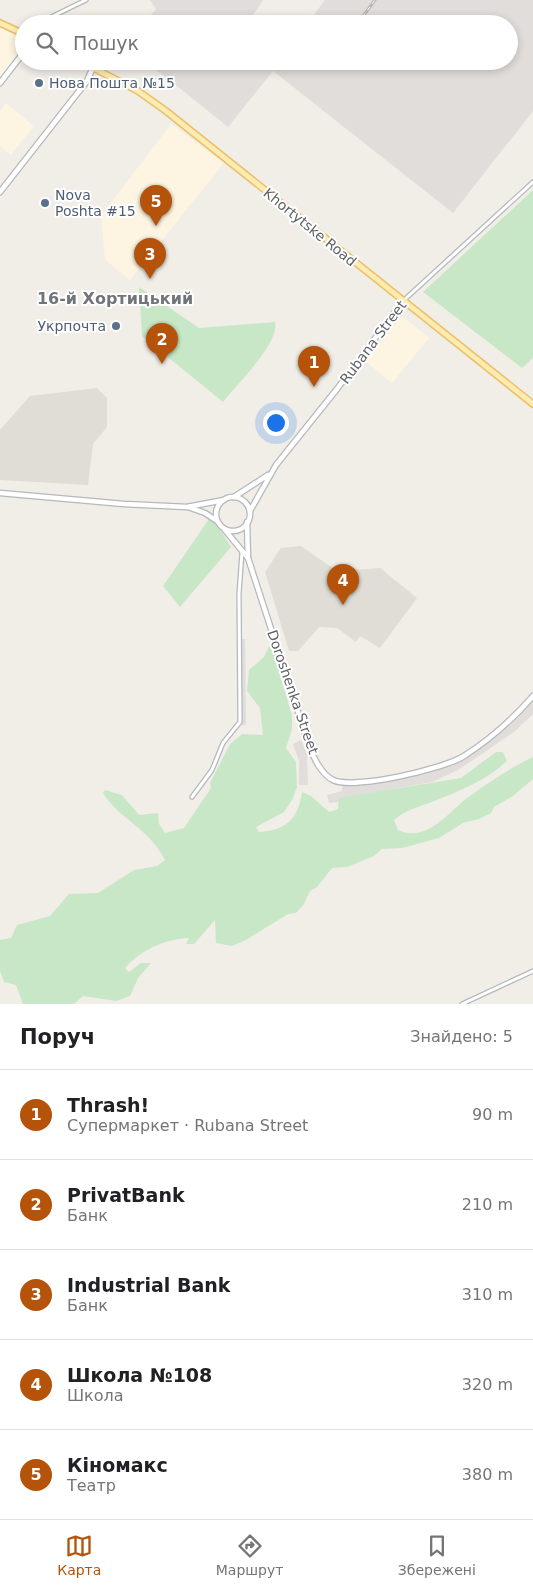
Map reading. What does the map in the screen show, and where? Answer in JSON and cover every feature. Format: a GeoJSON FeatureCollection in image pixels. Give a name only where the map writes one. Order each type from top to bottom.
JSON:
{"type":"FeatureCollection","features":[{"type":"Feature","properties":{"kind":"main road"},"geometry":{"type":"LineString","coordinates":[[0,23],[15,30]]}},
{"type":"Feature","properties":{"kind":"main road","name":"Khortytske Road"},"geometry":{"type":"LineString","coordinates":[[97,70],[138,91],[166,111],[533,404]]}},
{"type":"Feature","properties":{"kind":"street"},"geometry":{"type":"LineString","coordinates":[[55,15],[86,0]]}},
{"type":"Feature","properties":{"kind":"street"},"geometry":{"type":"LineString","coordinates":[[0,83],[15,64]]}},
{"type":"Feature","properties":{"kind":"street"},"geometry":{"type":"LineString","coordinates":[[0,192],[88,81],[92,70]]}},
{"type":"Feature","properties":{"kind":"street","name":"Rubana Street"},"geometry":{"type":"LineString","coordinates":[[250,511],[270,474],[403,301],[533,182]]}},
{"type":"Feature","properties":{"kind":"street","name":"Rubana Street"},"geometry":{"type":"LineString","coordinates":[[234,497],[270,474]]}},
{"type":"Feature","properties":{"kind":"street"},"geometry":{"type":"LineString","coordinates":[[0,493],[187,507],[205,513],[223,527],[236,530],[248,522],[250,511],[244,501],[234,497],[187,507]]}},
{"type":"Feature","properties":{"kind":"street"},"geometry":{"type":"LineString","coordinates":[[218,522],[216,511],[224,500]]}},
{"type":"Feature","properties":{"kind":"street","name":"Doroshenka Street"},"geometry":{"type":"LineString","coordinates":[[248,522],[248,558],[309,746],[321,768],[329,777],[344,782],[428,771],[462,757],[512,718],[533,696]]}},
{"type":"Feature","properties":{"kind":"street","name":"Doroshenka Street"},"geometry":{"type":"LineString","coordinates":[[223,527],[248,558]]}},
{"type":"Feature","properties":{"kind":"street"},"geometry":{"type":"LineString","coordinates":[[192,797],[212,770],[223,743],[240,722],[238,594],[242,552]]}},
{"type":"Feature","properties":{"kind":"street"},"geometry":{"type":"LineString","coordinates":[[462,1004],[533,971]]}},
{"type":"Feature","properties":{"kind":"shaded area"},"geometry":{"type":"Polygon","coordinates":[[[150,0],[263,0],[253,15],[151,15],[156,9],[150,0]]]}},
{"type":"Feature","properties":{"kind":"shaded area"},"geometry":{"type":"Polygon","coordinates":[[[325,0],[533,0],[533,111],[453,213],[273,71],[228,127],[155,70],[518,70],[518,15],[314,15],[325,0]]]}},
{"type":"Feature","properties":{"kind":"shaded area"},"geometry":{"type":"Polygon","coordinates":[[[0,28],[15,34],[15,59],[0,77],[0,28]]]}},
{"type":"Feature","properties":{"kind":"shaded area"},"geometry":{"type":"Polygon","coordinates":[[[6,103],[34,126],[11,155],[0,146],[0,111],[6,103]]]}},
{"type":"Feature","properties":{"kind":"shaded area"},"geometry":{"type":"Polygon","coordinates":[[[171,124],[224,163],[130,280],[105,260],[101,216],[171,124]]]}},
{"type":"Feature","properties":{"kind":"shaded area"},"geometry":{"type":"Polygon","coordinates":[[[402,316],[429,338],[392,383],[365,361],[402,316]]]}},
{"type":"Feature","properties":{"kind":"shaded area"},"geometry":{"type":"Polygon","coordinates":[[[97,388],[107,398],[107,427],[93,444],[88,485],[0,480],[0,430],[30,396],[97,388]]]}},
{"type":"Feature","properties":{"kind":"shaded area"},"geometry":{"type":"Polygon","coordinates":[[[301,546],[337,571],[380,568],[417,598],[380,648],[360,636],[356,642],[337,628],[319,627],[298,651],[289,651],[265,572],[281,548],[301,546]]]}},
{"type":"Feature","properties":{"kind":"shaded area"},"geometry":{"type":"Polygon","coordinates":[[[241,639],[245,639],[246,725],[242,725],[241,639]]]}},
{"type":"Feature","properties":{"kind":"shaded area"},"geometry":{"type":"Polygon","coordinates":[[[533,700],[533,714],[514,732],[458,770],[432,782],[339,799],[339,802],[329,803],[327,795],[342,791],[342,786],[377,783],[426,774],[453,765],[509,726],[533,700]]]}},
{"type":"Feature","properties":{"kind":"shaded area"},"geometry":{"type":"Polygon","coordinates":[[[301,740],[307,754],[308,785],[299,785],[299,761],[293,744],[301,740]]]}},
{"type":"Feature","properties":{"kind":"green space"},"geometry":{"type":"Polygon","coordinates":[[[533,190],[533,358],[522,368],[423,292],[533,190]]]}},
{"type":"Feature","properties":{"kind":"green space"},"geometry":{"type":"Polygon","coordinates":[[[139,287],[199,328],[275,322],[275,331],[271,341],[256,364],[223,402],[142,336],[139,287]]]}},
{"type":"Feature","properties":{"kind":"green space"},"geometry":{"type":"Polygon","coordinates":[[[209,519],[217,525],[231,547],[180,607],[163,586],[209,519]]]}},
{"type":"Feature","properties":{"kind":"green space"},"geometry":{"type":"Polygon","coordinates":[[[271,642],[292,716],[292,729],[286,748],[296,762],[297,787],[292,800],[284,812],[256,827],[259,832],[277,829],[290,821],[298,809],[302,792],[311,796],[329,812],[338,809],[339,798],[461,778],[496,752],[503,752],[507,761],[499,768],[472,785],[403,814],[394,820],[398,830],[418,833],[427,830],[444,819],[467,798],[508,770],[533,757],[533,779],[513,796],[494,807],[491,813],[479,819],[463,823],[439,838],[402,848],[382,849],[374,856],[347,867],[332,868],[317,887],[310,891],[304,904],[296,913],[288,914],[246,940],[232,946],[216,943],[215,920],[194,944],[186,944],[189,938],[180,939],[162,943],[146,951],[125,968],[129,972],[141,963],[151,963],[138,978],[130,996],[116,1001],[83,996],[74,1004],[23,1004],[16,985],[4,982],[0,971],[0,940],[11,938],[17,925],[50,916],[69,894],[98,893],[134,870],[157,866],[165,860],[151,840],[118,811],[103,793],[105,790],[122,795],[139,815],[158,813],[159,824],[165,833],[184,828],[211,788],[210,783],[230,744],[242,734],[263,735],[260,708],[247,691],[249,670],[264,657],[271,642]]]}},
{"type":"Feature","properties":{"kind":"railway"},"geometry":{"type":"LineString","coordinates":[[364,15],[375,0]]}},
{"type":"Feature","properties":{"kind":"place","name":"Нова Пошта №15"},"geometry":{"type":"Point","coordinates":[39,83]}},
{"type":"Feature","properties":{"kind":"place","name":"Nova Poshta #15"},"geometry":{"type":"Point","coordinates":[45,203]}},
{"type":"Feature","properties":{"kind":"place","name":"Кіномакс"},"geometry":{"type":"Point","coordinates":[156,226]}},
{"type":"Feature","properties":{"kind":"place","name":"Industrial Bank"},"geometry":{"type":"Point","coordinates":[150,279]}},
{"type":"Feature","properties":{"kind":"place","name":"Укрпочта"},"geometry":{"type":"Point","coordinates":[116,326]}},
{"type":"Feature","properties":{"kind":"place","name":"PrivatBank"},"geometry":{"type":"Point","coordinates":[162,364]}},
{"type":"Feature","properties":{"kind":"place","name":"Thrash!"},"geometry":{"type":"Point","coordinates":[314,387]}},
{"type":"Feature","properties":{"kind":"place","name":"Школа №108"},"geometry":{"type":"Point","coordinates":[343,605]}},
{"type":"Feature","properties":{"kind":"district","name":"16-й Хортицький"},"geometry":{"type":"Point","coordinates":[115,298]}}]}
